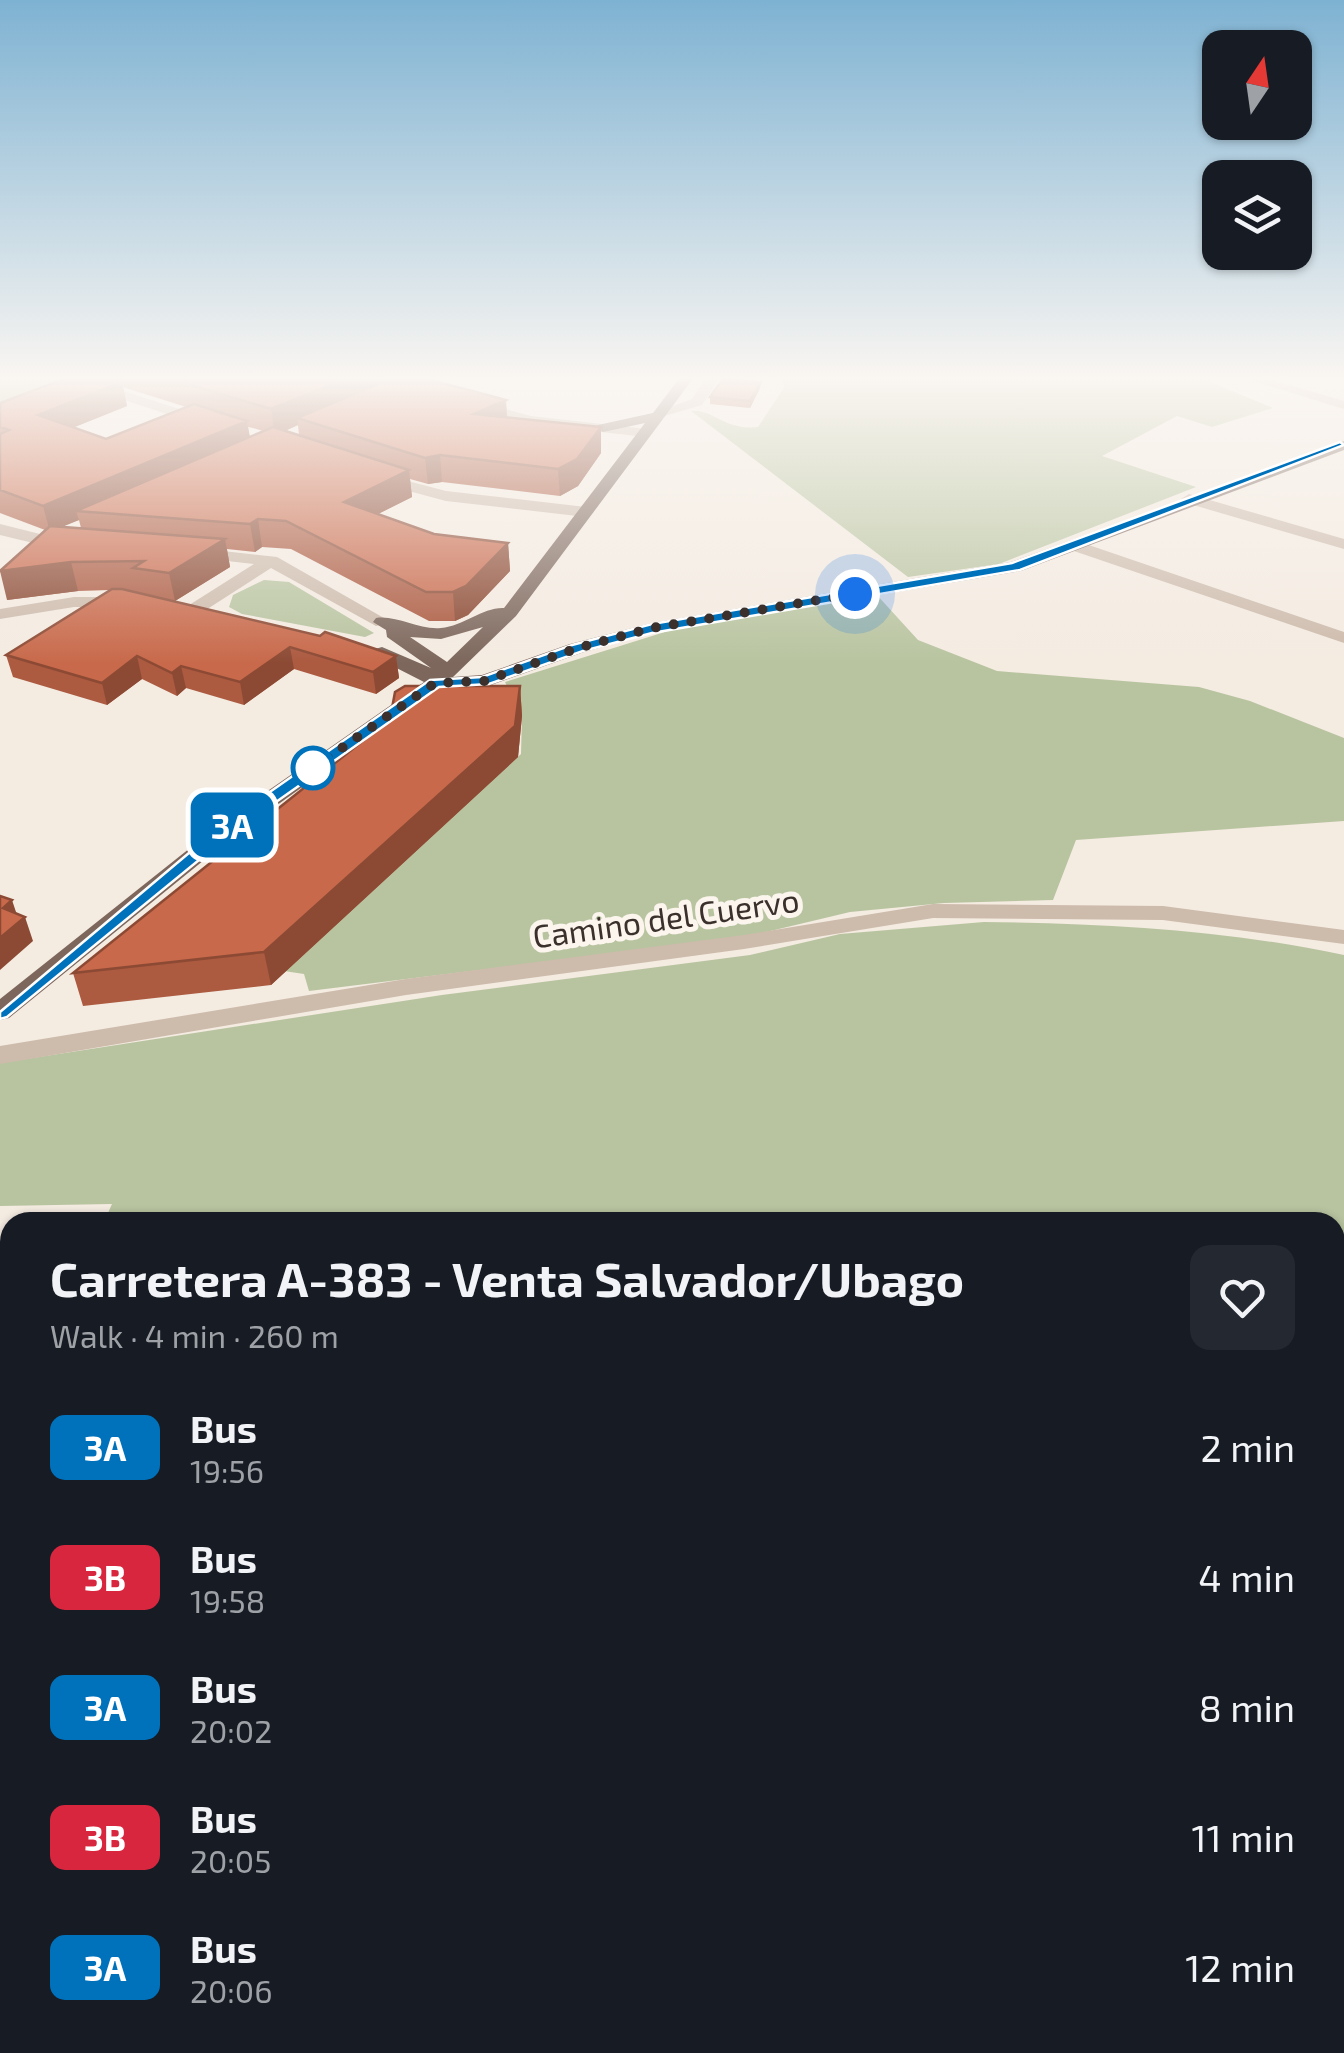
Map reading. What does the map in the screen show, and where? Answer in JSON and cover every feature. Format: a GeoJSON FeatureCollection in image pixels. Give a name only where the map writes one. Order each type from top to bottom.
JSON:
{"type":"FeatureCollection","features":[{"type":"Feature","properties":{"kind":"main road"},"geometry":{"type":"LineString","coordinates":[[0,1012],[226,830],[444,673],[510,612],[617,472]]}},
{"type":"Feature","properties":{"kind":"main road"},"geometry":{"type":"LineString","coordinates":[[406,641],[399,652],[372,650],[426,672],[484,681],[578,648],[652,628],[1015,567],[1268,472]]}},
{"type":"Feature","properties":{"kind":"main road"},"geometry":{"type":"LineString","coordinates":[[382,622],[415,633],[462,630],[494,615],[531,585]]}},
{"type":"Feature","properties":{"kind":"main road"},"geometry":{"type":"LineString","coordinates":[[382,622],[444,673]]}},
{"type":"Feature","properties":{"kind":"street"},"geometry":{"type":"LineString","coordinates":[[360,472],[425,492],[586,512]]}},
{"type":"Feature","properties":{"kind":"street"},"geometry":{"type":"LineString","coordinates":[[530,506],[578,502],[602,491]]}},
{"type":"Feature","properties":{"kind":"street"},"geometry":{"type":"LineString","coordinates":[[1189,500],[1344,544]]}},
{"type":"Feature","properties":{"kind":"street"},"geometry":{"type":"LineString","coordinates":[[530,506],[560,515],[574,528]]}},
{"type":"Feature","properties":{"kind":"street"},"geometry":{"type":"LineString","coordinates":[[0,529],[46,544],[74,539]]}},
{"type":"Feature","properties":{"kind":"street"},"geometry":{"type":"LineString","coordinates":[[23,563],[46,544]]}},
{"type":"Feature","properties":{"kind":"street"},"geometry":{"type":"LineString","coordinates":[[1077,546],[1344,638]]}},
{"type":"Feature","properties":{"kind":"street"},"geometry":{"type":"LineString","coordinates":[[169,552],[270,561],[382,622]]}},
{"type":"Feature","properties":{"kind":"street"},"geometry":{"type":"LineString","coordinates":[[193,612],[270,561]]}},
{"type":"Feature","properties":{"kind":"street"},"geometry":{"type":"LineString","coordinates":[[0,614],[74,602],[143,604]]}},
{"type":"Feature","properties":{"kind":"street","name":"Camino del Cuervo"},"geometry":{"type":"LineString","coordinates":[[0,1055],[406,987],[744,942],[933,911],[1163,913],[1344,937]]}},
{"type":"Feature","properties":{"kind":"green space"},"geometry":{"type":"Polygon","coordinates":[[[770,472],[1150,472],[1196,487],[999,564],[908,577],[770,472]]]}},
{"type":"Feature","properties":{"kind":"green space"},"geometry":{"type":"Polygon","coordinates":[[[264,580],[289,582],[374,633],[365,637],[242,614],[229,607],[233,595],[264,580]]]}},
{"type":"Feature","properties":{"kind":"green space"},"geometry":{"type":"Polygon","coordinates":[[[876,594],[918,640],[997,671],[1199,687],[1250,701],[1344,738],[1344,821],[1076,840],[1053,900],[944,903],[850,912],[741,938],[309,991],[304,974],[284,971],[521,754],[522,716],[505,682],[668,631],[876,594]]]}},
{"type":"Feature","properties":{"kind":"green space"},"geometry":{"type":"Polygon","coordinates":[[[984,922],[1074,924],[1255,939],[1344,955],[1344,1212],[108,1212],[112,1204],[0,1206],[0,1063],[442,995],[750,955],[840,934],[984,922]]]}},
{"type":"Feature","properties":{"kind":"building"},"geometry":{"type":"Polygon","coordinates":[[[0,472],[125,472],[43,506],[0,490],[0,472]]]}},
{"type":"Feature","properties":{"kind":"building"},"geometry":{"type":"Polygon","coordinates":[[[168,472],[405,472],[344,502],[434,534],[508,543],[466,586],[453,592],[426,592],[286,521],[258,519],[250,524],[76,511],[168,472]]]}},
{"type":"Feature","properties":{"kind":"building"},"geometry":{"type":"Polygon","coordinates":[[[50,526],[225,539],[169,573],[133,568],[144,561],[71,562],[0,571],[50,526]]]}},
{"type":"Feature","properties":{"kind":"building"},"geometry":{"type":"Polygon","coordinates":[[[112,589],[320,636],[325,632],[396,656],[373,672],[290,647],[240,682],[181,666],[172,673],[137,656],[102,683],[6,655],[112,589]]]}},
{"type":"Feature","properties":{"kind":"building"},"geometry":{"type":"Polygon","coordinates":[[[405,686],[520,686],[515,726],[264,952],[73,973],[390,719],[395,692],[405,686]]]}},
{"type":"Feature","properties":{"kind":"building"},"geometry":{"type":"Polygon","coordinates":[[[0,896],[12,900],[3,908],[25,917],[0,938],[0,896]]]}},
{"type":"Feature","properties":{"kind":"bus line","name":"3A"},"geometry":{"type":"LineString","coordinates":[[0,1012],[226,830],[435,683],[484,681],[578,648],[652,628],[1015,567],[1268,472]]}},
{"type":"Feature","properties":{"kind":"route"},"geometry":{"type":"LineString","coordinates":[[313,768],[435,683],[484,681],[578,648],[652,628],[855,594]]}}]}
